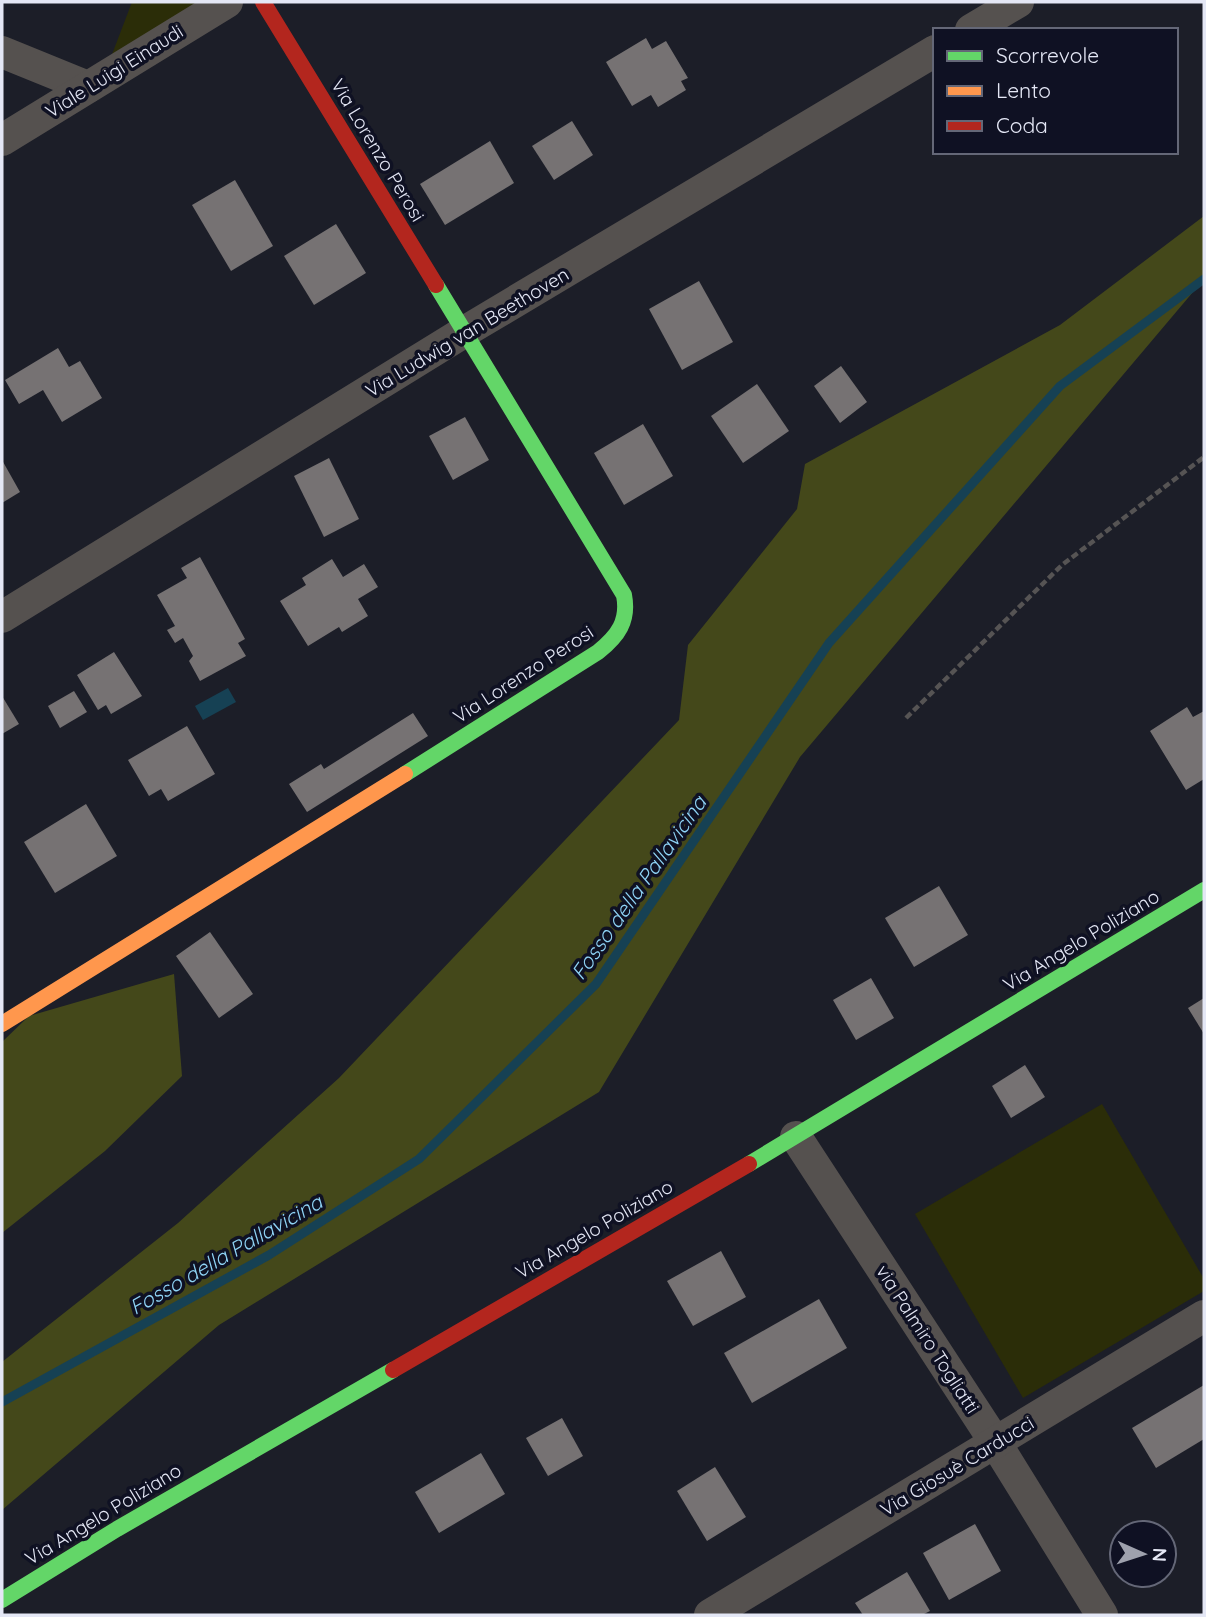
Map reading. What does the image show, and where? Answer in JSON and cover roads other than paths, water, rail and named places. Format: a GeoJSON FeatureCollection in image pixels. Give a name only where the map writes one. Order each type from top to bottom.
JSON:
{"type":"FeatureCollection","features":[{"type":"Feature","properties":{"kind":"street","name":"Viale Luigi Einaudi"},"geometry":{"type":"LineString","coordinates":[[2,140],[227,2]]}},
{"type":"Feature","properties":{"kind":"street","name":"Via Lorenzo Perosi"},"geometry":{"type":"LineString","coordinates":[[2,1024],[579,666],[618,635],[626,613],[624,595],[263,2]]}},
{"type":"Feature","properties":{"kind":"street"},"geometry":{"type":"LineString","coordinates":[[974,28],[1017,2]]}},
{"type":"Feature","properties":{"kind":"street"},"geometry":{"type":"LineString","coordinates":[[2,52],[88,87]]}},
{"type":"Feature","properties":{"kind":"street","name":"Via Ludwig van Beethoven"},"geometry":{"type":"LineString","coordinates":[[2,617],[464,332],[933,52]]}},
{"type":"Feature","properties":{"kind":"street","name":"Via Angelo Poliziano"},"geometry":{"type":"LineString","coordinates":[[2,1600],[141,1515],[796,1137],[1204,890]]}},
{"type":"Feature","properties":{"kind":"street","name":"via Palmiro Togliatti"},"geometry":{"type":"LineString","coordinates":[[796,1137],[996,1443],[1102,1615]]}},
{"type":"Feature","properties":{"kind":"street","name":"Via Giosuè Carducci"},"geometry":{"type":"LineString","coordinates":[[710,1615],[1204,1316]]}},
{"type":"Feature","properties":{"kind":"water"},"geometry":{"type":"Polygon","coordinates":[[[228,688],[236,702],[203,720],[195,706],[228,688]]]}},
{"type":"Feature","properties":{"kind":"waterway","name":"Fosso della Pallavicina"},"geometry":{"type":"LineString","coordinates":[[2,1402],[269,1255],[419,1159],[596,984],[829,643],[1060,386],[1204,279]]}}]}
